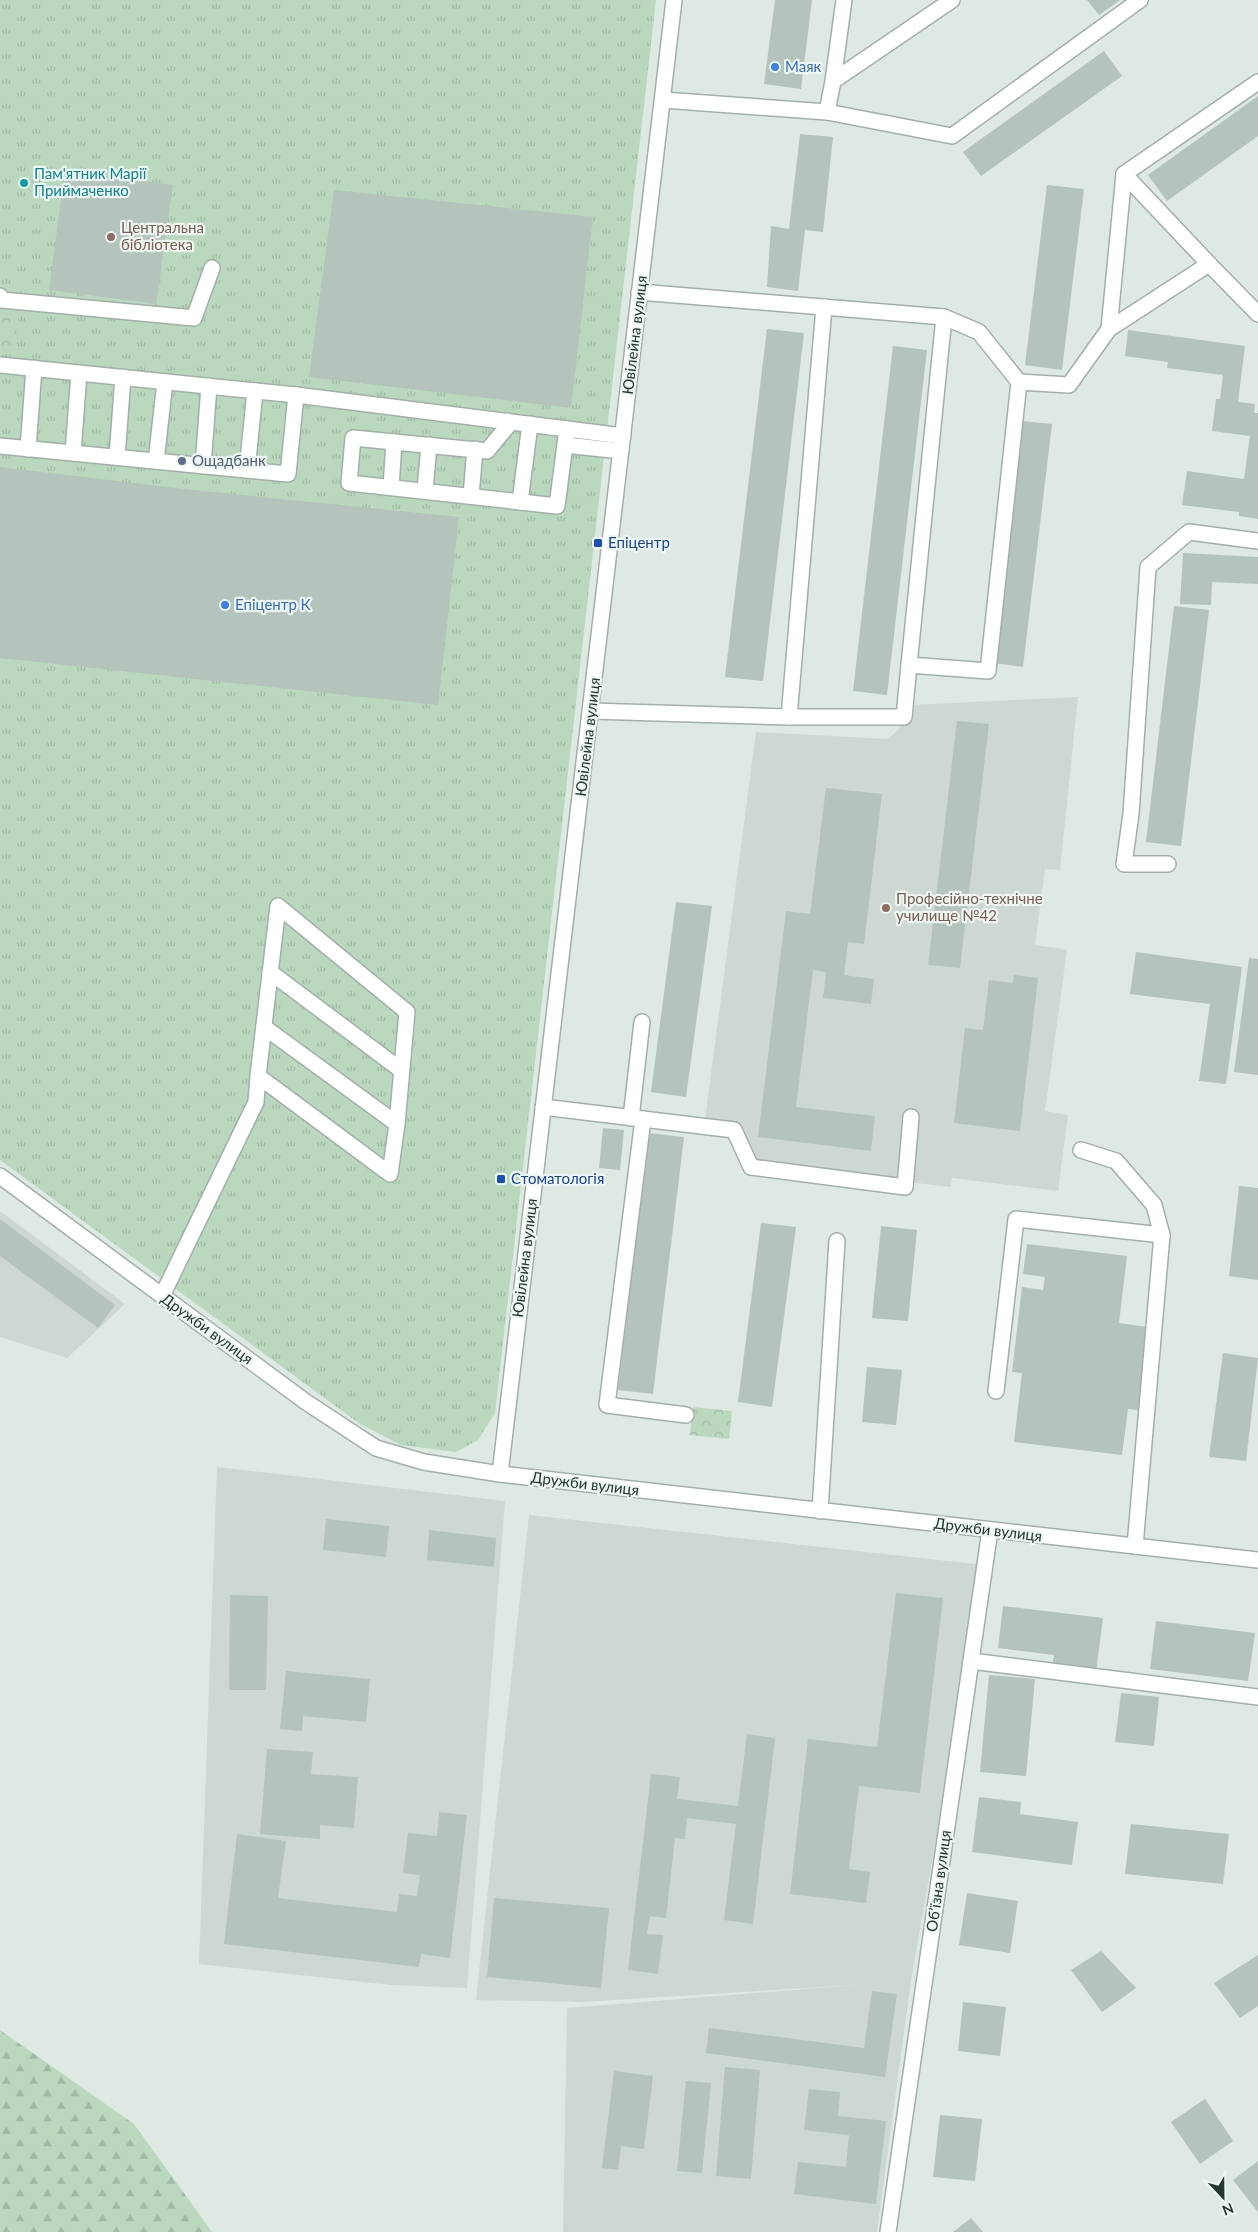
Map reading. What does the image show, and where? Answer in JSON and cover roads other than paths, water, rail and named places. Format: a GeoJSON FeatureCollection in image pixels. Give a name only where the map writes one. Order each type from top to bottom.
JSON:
{"type":"FeatureCollection","features":[{"type":"Feature","properties":{"kind":"street","name":"Ювілейна вулиця"},"geometry":{"type":"LineString","coordinates":[[500,1474],[674,0]]}},
{"type":"Feature","properties":{"kind":"street"},"geometry":{"type":"LineString","coordinates":[[827,112],[844,0]]}},
{"type":"Feature","properties":{"kind":"street"},"geometry":{"type":"LineString","coordinates":[[833,81],[952,0]]}},
{"type":"Feature","properties":{"kind":"street"},"geometry":{"type":"LineString","coordinates":[[663,100],[827,112],[952,136],[1140,0]]}},
{"type":"Feature","properties":{"kind":"street"},"geometry":{"type":"LineString","coordinates":[[1124,174],[1258,82]]}},
{"type":"Feature","properties":{"kind":"street"},"geometry":{"type":"LineString","coordinates":[[1124,174],[1258,314]]}},
{"type":"Feature","properties":{"kind":"street"},"geometry":{"type":"LineString","coordinates":[[1110,329],[1124,174]]}},
{"type":"Feature","properties":{"kind":"street"},"geometry":{"type":"LineString","coordinates":[[1020,382],[1069,385],[1110,329],[1209,264]]}},
{"type":"Feature","properties":{"kind":"street"},"geometry":{"type":"LineString","coordinates":[[0,296],[2,300],[194,318],[212,268]]}},
{"type":"Feature","properties":{"kind":"street"},"geometry":{"type":"LineString","coordinates":[[640,292],[944,317],[980,332],[1020,382],[988,671],[908,665]]}},
{"type":"Feature","properties":{"kind":"street"},"geometry":{"type":"LineString","coordinates":[[789,717],[824,307]]}},
{"type":"Feature","properties":{"kind":"street"},"geometry":{"type":"LineString","coordinates":[[591,711],[789,717],[904,717],[944,317]]}},
{"type":"Feature","properties":{"kind":"street"},"geometry":{"type":"LineString","coordinates":[[0,365],[296,395],[508,421],[567,429],[622,444]]}},
{"type":"Feature","properties":{"kind":"street"},"geometry":{"type":"LineString","coordinates":[[28,449],[34,368]]}},
{"type":"Feature","properties":{"kind":"street"},"geometry":{"type":"LineString","coordinates":[[73,453],[80,373]]}},
{"type":"Feature","properties":{"kind":"street"},"geometry":{"type":"LineString","coordinates":[[117,457],[123,377]]}},
{"type":"Feature","properties":{"kind":"street"},"geometry":{"type":"LineString","coordinates":[[156,461],[164,382]]}},
{"type":"Feature","properties":{"kind":"street"},"geometry":{"type":"LineString","coordinates":[[203,466],[210,386]]}},
{"type":"Feature","properties":{"kind":"street"},"geometry":{"type":"LineString","coordinates":[[247,470],[255,391]]}},
{"type":"Feature","properties":{"kind":"street"},"geometry":{"type":"LineString","coordinates":[[0,446],[288,474],[296,395]]}},
{"type":"Feature","properties":{"kind":"street"},"geometry":{"type":"LineString","coordinates":[[508,421],[487,451],[353,438],[349,483],[557,506],[567,429]]}},
{"type":"Feature","properties":{"kind":"street"},"geometry":{"type":"LineString","coordinates":[[520,502],[530,424]]}},
{"type":"Feature","properties":{"kind":"street"},"geometry":{"type":"LineString","coordinates":[[391,487],[394,442]]}},
{"type":"Feature","properties":{"kind":"street"},"geometry":{"type":"LineString","coordinates":[[565,445],[622,444]]}},
{"type":"Feature","properties":{"kind":"street"},"geometry":{"type":"LineString","coordinates":[[425,490],[429,445]]}},
{"type":"Feature","properties":{"kind":"street"},"geometry":{"type":"LineString","coordinates":[[471,496],[475,449]]}},
{"type":"Feature","properties":{"kind":"street"},"geometry":{"type":"LineString","coordinates":[[1168,864],[1124,864],[1131,814],[1148,567],[1189,532],[1258,541]]}},
{"type":"Feature","properties":{"kind":"street"},"geometry":{"type":"LineString","coordinates":[[162,1296],[256,1102],[258,1076],[278,906],[407,1012],[397,1124],[390,1174],[258,1076]]}},
{"type":"Feature","properties":{"kind":"street"},"geometry":{"type":"LineString","coordinates":[[270,972],[401,1070]]}},
{"type":"Feature","properties":{"kind":"street"},"geometry":{"type":"LineString","coordinates":[[642,1022],[637,1119],[607,1406],[686,1415]]}},
{"type":"Feature","properties":{"kind":"street"},"geometry":{"type":"LineString","coordinates":[[264,1027],[397,1124]]}},
{"type":"Feature","properties":{"kind":"street"},"geometry":{"type":"LineString","coordinates":[[543,1107],[734,1130],[751,1167],[905,1187],[910,1117]]}},
{"type":"Feature","properties":{"kind":"street"},"geometry":{"type":"LineString","coordinates":[[1081,1150],[1116,1161],[1154,1205],[1162,1235],[1135,1546]]}},
{"type":"Feature","properties":{"kind":"street","name":"Дружби вулиця"},"geometry":{"type":"LineString","coordinates":[[0,1176],[306,1402],[376,1448],[424,1462],[500,1474],[1258,1560]]}},
{"type":"Feature","properties":{"kind":"street"},"geometry":{"type":"LineString","coordinates":[[996,1391],[1016,1219],[1162,1235]]}},
{"type":"Feature","properties":{"kind":"street"},"geometry":{"type":"LineString","coordinates":[[820,1511],[837,1241]]}},
{"type":"Feature","properties":{"kind":"street","name":"Об’їзна вулиця"},"geometry":{"type":"LineString","coordinates":[[888,2232],[990,1530]]}},
{"type":"Feature","properties":{"kind":"street"},"geometry":{"type":"LineString","coordinates":[[971,1661],[1258,1697]]}},
{"type":"Feature","properties":{"kind":"place","name":"Маяк"},"geometry":{"type":"Point","coordinates":[775,67]}},
{"type":"Feature","properties":{"kind":"place","name":"Пам'ятник Марії Приймаченко"},"geometry":{"type":"Point","coordinates":[24,183]}},
{"type":"Feature","properties":{"kind":"place","name":"Центральна бібліотека"},"geometry":{"type":"Point","coordinates":[111,237]}},
{"type":"Feature","properties":{"kind":"place","name":"Ощадбанк"},"geometry":{"type":"Point","coordinates":[182,461]}},
{"type":"Feature","properties":{"kind":"place","name":"Епіцентр"},"geometry":{"type":"Point","coordinates":[598,543]}},
{"type":"Feature","properties":{"kind":"place","name":"Епіцентр К"},"geometry":{"type":"Point","coordinates":[225,605]}},
{"type":"Feature","properties":{"kind":"place","name":"Професійно-технічне училище №42"},"geometry":{"type":"Point","coordinates":[886,908]}},
{"type":"Feature","properties":{"kind":"place","name":"Стоматологія"},"geometry":{"type":"Point","coordinates":[501,1179]}}]}
